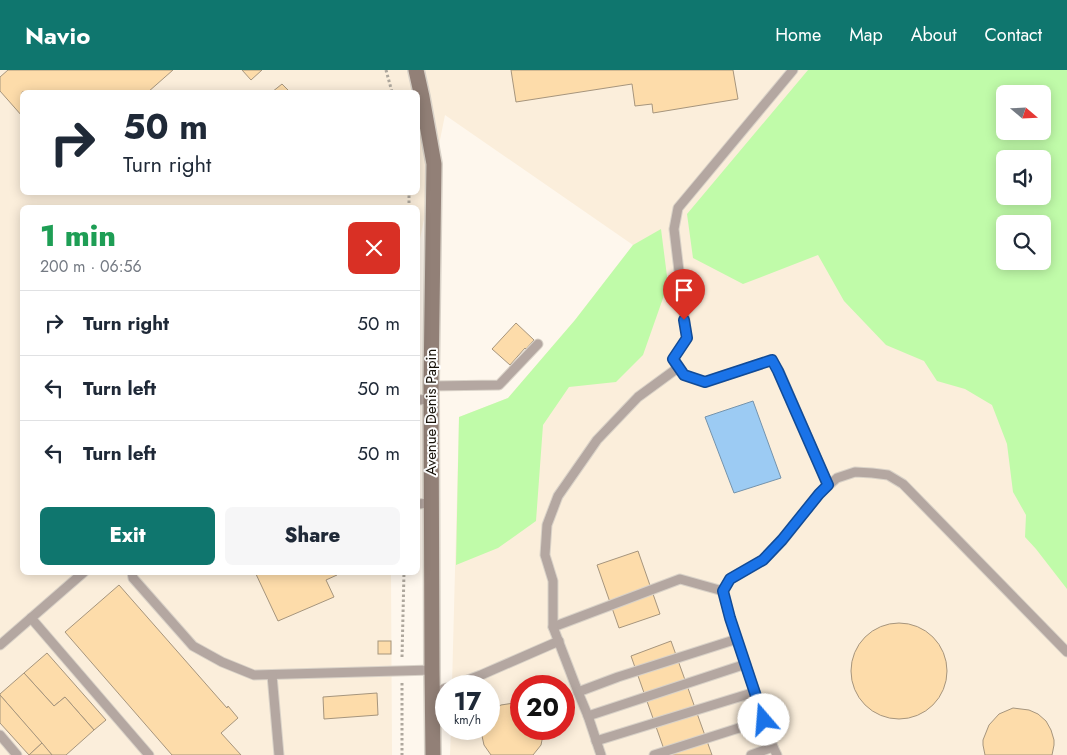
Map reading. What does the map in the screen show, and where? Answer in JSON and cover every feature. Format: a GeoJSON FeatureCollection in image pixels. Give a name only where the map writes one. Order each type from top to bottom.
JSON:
{"type":"FeatureCollection","features":[{"type":"Feature","properties":{"kind":"main road","name":"Avenue Denis Papin"},"geometry":{"type":"LineString","coordinates":[[416,70],[434,164],[424,504],[432,670],[433,755]]}},
{"type":"Feature","properties":{"kind":"lane"},"geometry":{"type":"LineString","coordinates":[[794,70],[678,208],[674,229],[687,338],[673,359],[684,375],[705,382],[772,360],[828,485]]}},
{"type":"Feature","properties":{"kind":"lane"},"geometry":{"type":"LineString","coordinates":[[427,395],[499,385],[538,344]]}},
{"type":"Feature","properties":{"kind":"lane"},"geometry":{"type":"LineString","coordinates":[[601,755],[588,716],[553,627],[553,581],[545,555],[547,524],[558,496],[598,440],[638,397],[678,367]]}},
{"type":"Feature","properties":{"kind":"lane"},"geometry":{"type":"LineString","coordinates":[[751,755],[775,751],[737,639],[723,591],[730,579],[763,560],[828,485],[837,478],[855,472],[888,474],[903,484],[1067,652]]}},
{"type":"Feature","properties":{"kind":"lane"},"geometry":{"type":"LineString","coordinates":[[0,645],[81,575]]}},
{"type":"Feature","properties":{"kind":"lane"},"geometry":{"type":"LineString","coordinates":[[132,575],[133,578],[193,646],[222,662],[254,675],[432,670]]}},
{"type":"Feature","properties":{"kind":"lane"},"geometry":{"type":"LineString","coordinates":[[553,627],[680,579],[723,591]]}},
{"type":"Feature","properties":{"kind":"lane"},"geometry":{"type":"LineString","coordinates":[[31,618],[149,755]]}},
{"type":"Feature","properties":{"kind":"lane"},"geometry":{"type":"LineString","coordinates":[[578,692],[618,677],[737,639]]}},
{"type":"Feature","properties":{"kind":"lane"},"geometry":{"type":"LineString","coordinates":[[481,675],[559,641]]}},
{"type":"Feature","properties":{"kind":"lane"},"geometry":{"type":"LineString","coordinates":[[588,716],[746,664]]}},
{"type":"Feature","properties":{"kind":"lane"},"geometry":{"type":"LineString","coordinates":[[272,675],[280,755]]}},
{"type":"Feature","properties":{"kind":"lane"},"geometry":{"type":"LineString","coordinates":[[596,741],[755,692]]}},
{"type":"Feature","properties":{"kind":"lane"},"geometry":{"type":"LineString","coordinates":[[654,755],[764,720]]}},
{"type":"Feature","properties":{"kind":"lane"},"geometry":{"type":"LineString","coordinates":[[0,735],[17,755]]}},
{"type":"Feature","properties":{"kind":"path"},"geometry":{"type":"LineString","coordinates":[[386,70],[391,90]]}},
{"type":"Feature","properties":{"kind":"shaded area"},"geometry":{"type":"Polygon","coordinates":[[[0,70],[1067,70],[1067,755],[450,755],[451,740],[500,740],[500,675],[452,675],[459,417],[508,398],[575,320],[633,245],[445,115],[420,239],[420,205],[20,205],[20,575],[391,575],[392,755],[0,755],[0,70]]]}},
{"type":"Feature","properties":{"kind":"green space"},"geometry":{"type":"Polygon","coordinates":[[[808,70],[1067,70],[1067,589],[1025,537],[1026,515],[1013,492],[1007,444],[992,405],[965,389],[937,381],[924,361],[886,345],[844,301],[818,255],[743,284],[693,258],[687,214],[808,70]]]}},
{"type":"Feature","properties":{"kind":"green space"},"geometry":{"type":"Polygon","coordinates":[[[661,229],[668,284],[643,355],[616,382],[569,387],[543,425],[536,521],[498,548],[456,565],[459,417],[508,398],[575,320],[633,245],[661,229]]]}},
{"type":"Feature","properties":{"kind":"water"},"geometry":{"type":"Polygon","coordinates":[[[753,401],[781,478],[734,493],[705,417],[753,401]]]}},
{"type":"Feature","properties":{"kind":"building"},"geometry":{"type":"Polygon","coordinates":[[[8,70],[173,70],[150,90],[20,90],[20,114],[0,91],[0,77],[8,70]]]}},
{"type":"Feature","properties":{"kind":"building"},"geometry":{"type":"Polygon","coordinates":[[[242,70],[262,70],[251,80],[242,70]]]}},
{"type":"Feature","properties":{"kind":"building"},"geometry":{"type":"Polygon","coordinates":[[[511,70],[733,70],[738,99],[653,113],[652,104],[635,106],[632,84],[516,102],[511,70]]]}},
{"type":"Feature","properties":{"kind":"building"},"geometry":{"type":"Polygon","coordinates":[[[282,84],[288,90],[274,90],[282,84]]]}},
{"type":"Feature","properties":{"kind":"building"},"geometry":{"type":"Polygon","coordinates":[[[516,323],[534,340],[510,365],[492,349],[516,323]]]}},
{"type":"Feature","properties":{"kind":"building"},"geometry":{"type":"Polygon","coordinates":[[[638,551],[660,614],[619,628],[597,565],[638,551]]]}},
{"type":"Feature","properties":{"kind":"building"},"geometry":{"type":"Polygon","coordinates":[[[256,575],[337,575],[326,580],[334,597],[278,621],[256,575]]]}},
{"type":"Feature","properties":{"kind":"building"},"geometry":{"type":"Polygon","coordinates":[[[119,585],[227,708],[228,706],[238,718],[221,733],[241,755],[172,755],[65,632],[119,585]]]}},
{"type":"Feature","properties":{"kind":"building"},"geometry":{"type":"Polygon","coordinates":[[[899,623],[917,627],[933,637],[943,653],[947,671],[943,689],[933,705],[917,715],[899,719],[881,715],[865,705],[855,689],[851,671],[855,653],[865,637],[881,627],[899,623]]]}},
{"type":"Feature","properties":{"kind":"building"},"geometry":{"type":"Polygon","coordinates":[[[378,641],[391,641],[391,654],[378,654],[378,641]]]}},
{"type":"Feature","properties":{"kind":"building"},"geometry":{"type":"Polygon","coordinates":[[[671,641],[712,755],[666,755],[631,656],[671,641]]]}},
{"type":"Feature","properties":{"kind":"building"},"geometry":{"type":"Polygon","coordinates":[[[47,653],[106,720],[94,730],[65,697],[54,706],[24,673],[47,653]]]}},
{"type":"Feature","properties":{"kind":"building"},"geometry":{"type":"Polygon","coordinates":[[[24,673],[54,706],[65,697],[94,730],[66,755],[52,755],[0,695],[24,673]]]}},
{"type":"Feature","properties":{"kind":"building"},"geometry":{"type":"Polygon","coordinates":[[[377,693],[378,715],[324,719],[323,697],[377,693]]]}},
{"type":"Feature","properties":{"kind":"building"},"geometry":{"type":"Polygon","coordinates":[[[0,695],[42,743],[29,755],[0,723],[0,695]]]}},
{"type":"Feature","properties":{"kind":"building"},"geometry":{"type":"Polygon","coordinates":[[[510,704],[510,740],[542,740],[541,745],[533,755],[491,755],[484,745],[483,740],[500,740],[501,705],[510,704]]]}},
{"type":"Feature","properties":{"kind":"building"},"geometry":{"type":"Polygon","coordinates":[[[1013,708],[1029,710],[1038,714],[1046,721],[1054,740],[1052,755],[985,755],[983,740],[989,725],[999,714],[1013,708]]]}},
{"type":"Feature","properties":{"kind":"building"},"geometry":{"type":"Polygon","coordinates":[[[42,743],[52,755],[29,755],[42,743]]]}},
{"type":"Feature","properties":{"kind":"route"},"geometry":{"type":"LineString","coordinates":[[684,320],[687,338],[673,359],[684,375],[705,382],[772,360],[828,485],[763,560],[730,579],[723,591],[730,618],[764,720]]}}]}
